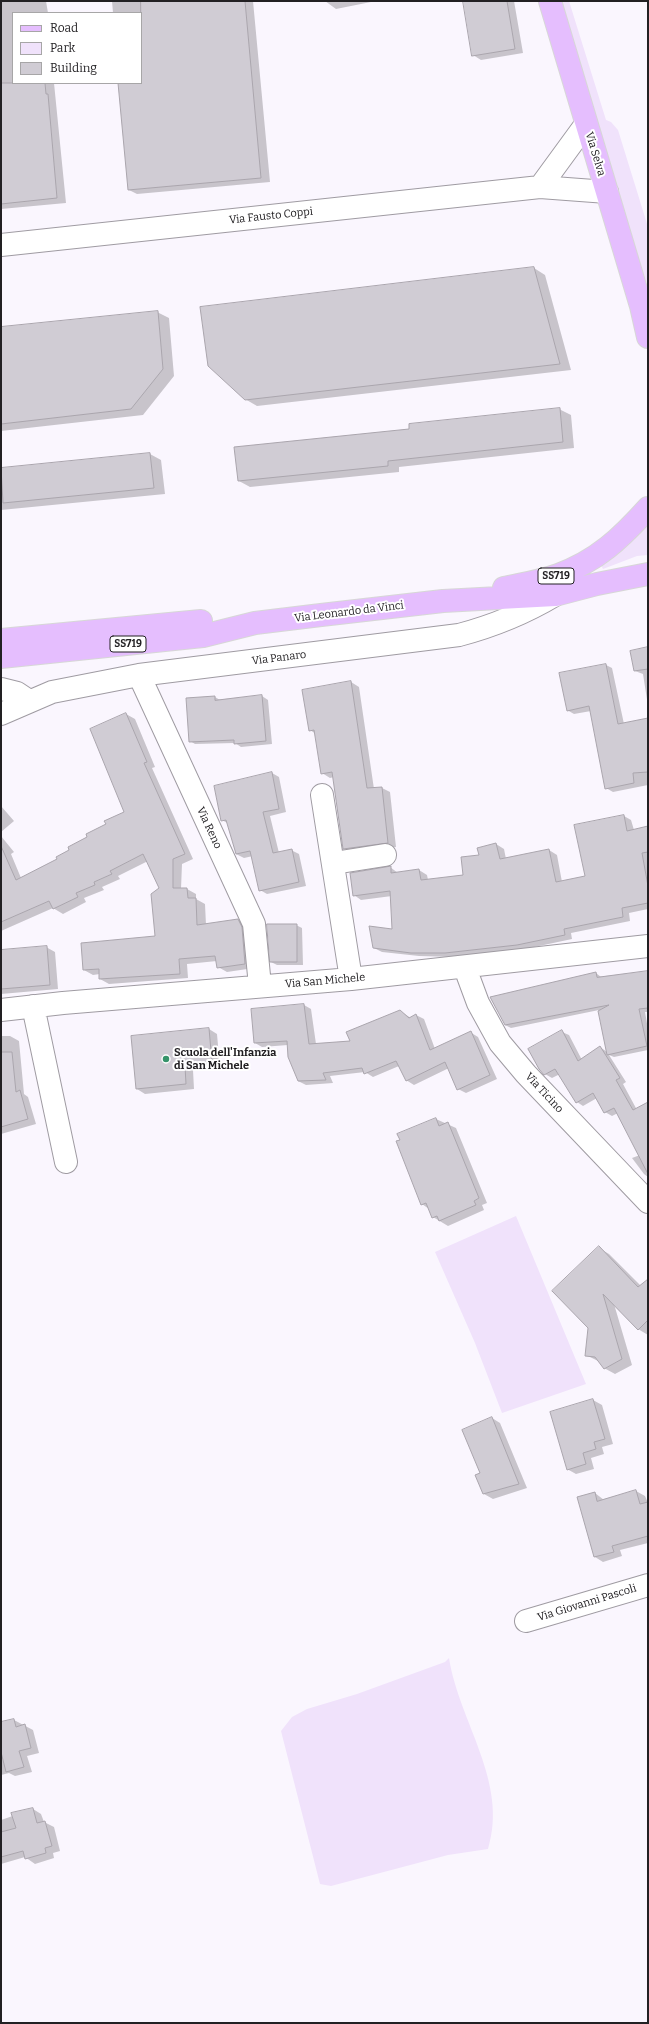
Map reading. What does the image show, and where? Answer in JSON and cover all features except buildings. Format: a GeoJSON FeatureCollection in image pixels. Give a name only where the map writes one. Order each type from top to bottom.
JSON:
{"type":"FeatureCollection","features":[{"type":"Feature","properties":{"kind":"main road","name":"Via Selva"},"geometry":{"type":"LineString","coordinates":[[550,1],[586,124],[645,311],[648,337]]}},
{"type":"Feature","properties":{"kind":"main road","name":"Via Leonardo da Vinci"},"geometry":{"type":"LineString","coordinates":[[443,601],[557,576],[604,552],[648,508]]}},
{"type":"Feature","properties":{"kind":"main road","name":"Via Leonardo da Vinci"},"geometry":{"type":"LineString","coordinates":[[1,657],[203,636],[255,623],[443,601],[555,595],[597,584],[648,574]]}},
{"type":"Feature","properties":{"kind":"main road","name":"Via Leonardo da Vinci"},"geometry":{"type":"LineString","coordinates":[[1,640],[199,621],[255,623]]}},
{"type":"Feature","properties":{"kind":"street"},"geometry":{"type":"LineString","coordinates":[[540,187],[586,124]]}},
{"type":"Feature","properties":{"kind":"street","name":"Via Fausto Coppi"},"geometry":{"type":"LineString","coordinates":[[1,245],[540,187],[607,192]]}},
{"type":"Feature","properties":{"kind":"street","name":"Via Panaro"},"geometry":{"type":"LineString","coordinates":[[1,714],[29,701],[63,689],[139,675],[459,636],[510,618],[555,595]]}},
{"type":"Feature","properties":{"kind":"street","name":"Via Reno"},"geometry":{"type":"LineString","coordinates":[[139,675],[254,924],[260,986]]}},
{"type":"Feature","properties":{"kind":"street"},"geometry":{"type":"LineString","coordinates":[[1,689],[17,693],[29,701]]}},
{"type":"Feature","properties":{"kind":"street"},"geometry":{"type":"LineString","coordinates":[[322,795],[334,863],[351,979]]}},
{"type":"Feature","properties":{"kind":"street"},"geometry":{"type":"LineString","coordinates":[[334,863],[385,855]]}},
{"type":"Feature","properties":{"kind":"street","name":"Via San Michele"},"geometry":{"type":"LineString","coordinates":[[1,1010],[351,979],[648,946]]}},
{"type":"Feature","properties":{"kind":"street","name":"Via Ticino"},"geometry":{"type":"LineString","coordinates":[[468,967],[468,976],[478,1003],[500,1043],[526,1074],[646,1198]]}},
{"type":"Feature","properties":{"kind":"street"},"geometry":{"type":"LineString","coordinates":[[33,1006],[66,1162]]}},
{"type":"Feature","properties":{"kind":"street","name":"Via Giovanni Pascoli"},"geometry":{"type":"LineString","coordinates":[[526,1621],[648,1585]]}},
{"type":"Feature","properties":{"kind":"green space"},"geometry":{"type":"Polygon","coordinates":[[[558,1],[569,1],[606,120],[611,122],[618,130],[648,227],[648,286],[630,237],[558,1]]]}},
{"type":"Feature","properties":{"kind":"green space"},"geometry":{"type":"Polygon","coordinates":[[[644,525],[648,526],[648,555],[637,556],[603,569],[600,563],[644,525]]]}},
{"type":"Feature","properties":{"kind":"green space"},"geometry":{"type":"Polygon","coordinates":[[[516,1216],[586,1384],[502,1413],[475,1343],[435,1252],[516,1216]]]}},
{"type":"Feature","properties":{"kind":"green space"},"geometry":{"type":"Polygon","coordinates":[[[449,1658],[454,1682],[488,1776],[492,1800],[493,1824],[488,1849],[448,1855],[331,1886],[320,1884],[281,1731],[292,1717],[307,1709],[357,1694],[445,1662],[449,1658]]]}},
{"type":"Feature","properties":{"kind":"place","name":"Scuola dell'Infanzia di San Michele"},"geometry":{"type":"Point","coordinates":[166,1059]}}]}
